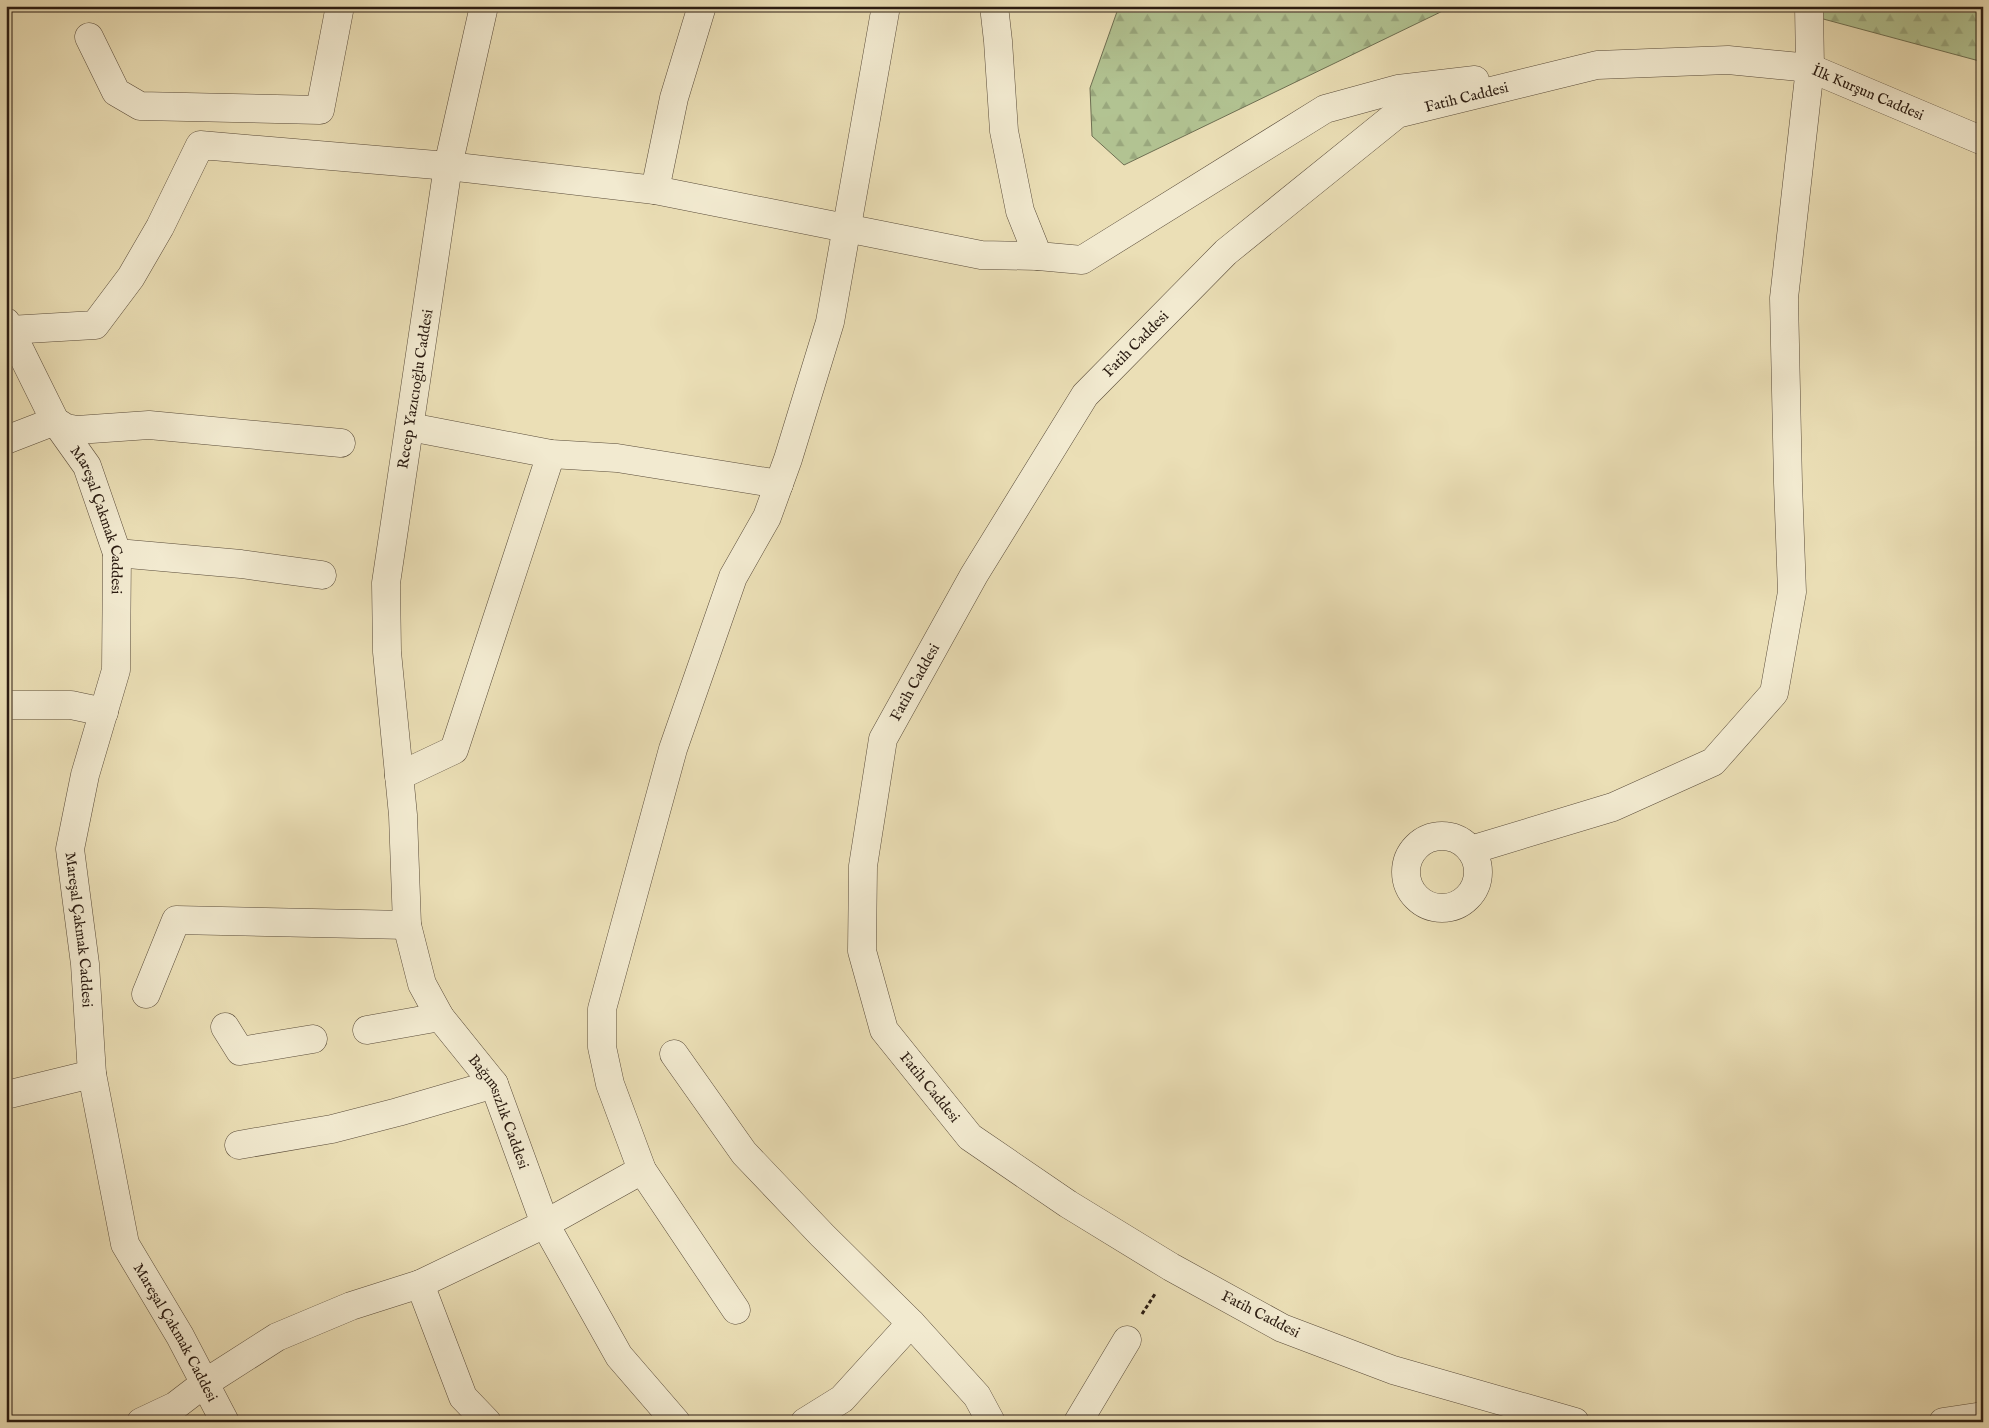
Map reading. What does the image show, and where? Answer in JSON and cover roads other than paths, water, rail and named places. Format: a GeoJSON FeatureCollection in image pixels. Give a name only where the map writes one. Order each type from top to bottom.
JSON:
{"type":"FeatureCollection","features":[{"type":"Feature","properties":{"kind":"street"},"geometry":{"type":"LineString","coordinates":[[89,37],[116,92],[140,106],[320,110],[340,6]]}},
{"type":"Feature","properties":{"kind":"street","name":"Recep Yazıcıoğlu Caddesi"},"geometry":{"type":"LineString","coordinates":[[399,776],[387,652],[386,583],[448,166],[484,6]]}},
{"type":"Feature","properties":{"kind":"street"},"geometry":{"type":"LineString","coordinates":[[655,190],[674,98],[702,6]]}},
{"type":"Feature","properties":{"kind":"street"},"geometry":{"type":"LineString","coordinates":[[736,1310],[642,1170],[610,1084],[602,1047],[602,1009],[673,749],[733,577],[767,517],[830,322],[886,6]]}},
{"type":"Feature","properties":{"kind":"street"},"geometry":{"type":"LineString","coordinates":[[994,6],[1004,131],[1020,211],[1038,256]]}},
{"type":"Feature","properties":{"kind":"street","name":"İlk Kurşun Caddesi"},"geometry":{"type":"LineString","coordinates":[[1809,6],[1810,68],[1983,141]]}},
{"type":"Feature","properties":{"kind":"street","name":"Fatih Caddesi"},"geometry":{"type":"LineString","coordinates":[[1575,1422],[1393,1370],[1282,1328],[1171,1267],[1068,1204],[970,1137],[884,1030],[862,951],[863,866],[883,739],[974,575],[1085,395],[1226,252],[1397,114],[1598,65],[1728,60],[1810,68]]}},
{"type":"Feature","properties":{"kind":"street"},"geometry":{"type":"LineString","coordinates":[[8,326],[95,325],[131,277],[160,227],[200,145],[448,166],[655,190],[981,255],[1038,256],[1082,260],[1325,109],[1398,89],[1598,65]]}},
{"type":"Feature","properties":{"kind":"street"},"geometry":{"type":"LineString","coordinates":[[1471,850],[1613,807],[1713,762],[1774,694],[1792,592],[1784,298],[1810,68]]}},
{"type":"Feature","properties":{"kind":"street","name":"Mareşal Çakmak Caddesi"},"geometry":{"type":"LineString","coordinates":[[8,326],[55,421],[87,466],[117,553],[116,670],[85,775],[70,849],[85,964],[92,1074],[125,1244],[205,1383],[225,1422]]}},
{"type":"Feature","properties":{"kind":"street"},"geometry":{"type":"LineString","coordinates":[[6,440],[55,421],[66,428],[76,430],[149,425],[341,443]]}},
{"type":"Feature","properties":{"kind":"street"},"geometry":{"type":"LineString","coordinates":[[410,427],[551,454],[617,458],[779,484]]}},
{"type":"Feature","properties":{"kind":"street"},"geometry":{"type":"LineString","coordinates":[[399,776],[454,750],[551,454]]}},
{"type":"Feature","properties":{"kind":"street"},"geometry":{"type":"LineString","coordinates":[[117,553],[241,564],[322,574]]}},
{"type":"Feature","properties":{"kind":"street"},"geometry":{"type":"LineString","coordinates":[[6,705],[70,706],[104,712]]}},
{"type":"Feature","properties":{"kind":"street","name":"Bağımsızlık Caddesi"},"geometry":{"type":"LineString","coordinates":[[399,776],[407,925],[422,984],[440,1017],[494,1084],[545,1224],[619,1356],[676,1422]]}},
{"type":"Feature","properties":{"kind":"street"},"geometry":{"type":"LineString","coordinates":[[146,994],[176,920],[407,925]]}},
{"type":"Feature","properties":{"kind":"street"},"geometry":{"type":"LineString","coordinates":[[367,1030],[440,1017]]}},
{"type":"Feature","properties":{"kind":"street"},"geometry":{"type":"LineString","coordinates":[[226,1027],[240,1051],[313,1039]]}},
{"type":"Feature","properties":{"kind":"street"},"geometry":{"type":"LineString","coordinates":[[674,1054],[744,1153],[822,1235],[911,1323],[977,1396],[991,1422]]}},
{"type":"Feature","properties":{"kind":"street"},"geometry":{"type":"LineString","coordinates":[[6,1095],[92,1074]]}},
{"type":"Feature","properties":{"kind":"street"},"geometry":{"type":"LineString","coordinates":[[239,1145],[332,1129],[494,1084]]}},
{"type":"Feature","properties":{"kind":"street"},"geometry":{"type":"LineString","coordinates":[[141,1422],[175,1406],[205,1383],[277,1337],[351,1306],[420,1284],[545,1224],[642,1170]]}},
{"type":"Feature","properties":{"kind":"street"},"geometry":{"type":"LineString","coordinates":[[420,1284],[463,1397],[487,1422]]}},
{"type":"Feature","properties":{"kind":"street"},"geometry":{"type":"LineString","coordinates":[[805,1422],[842,1398],[911,1323]]}},
{"type":"Feature","properties":{"kind":"street"},"geometry":{"type":"LineString","coordinates":[[1078,1422],[1127,1340]]}},
{"type":"Feature","properties":{"kind":"street"},"geometry":{"type":"LineString","coordinates":[[1945,1421],[1983,1416]]}}]}
